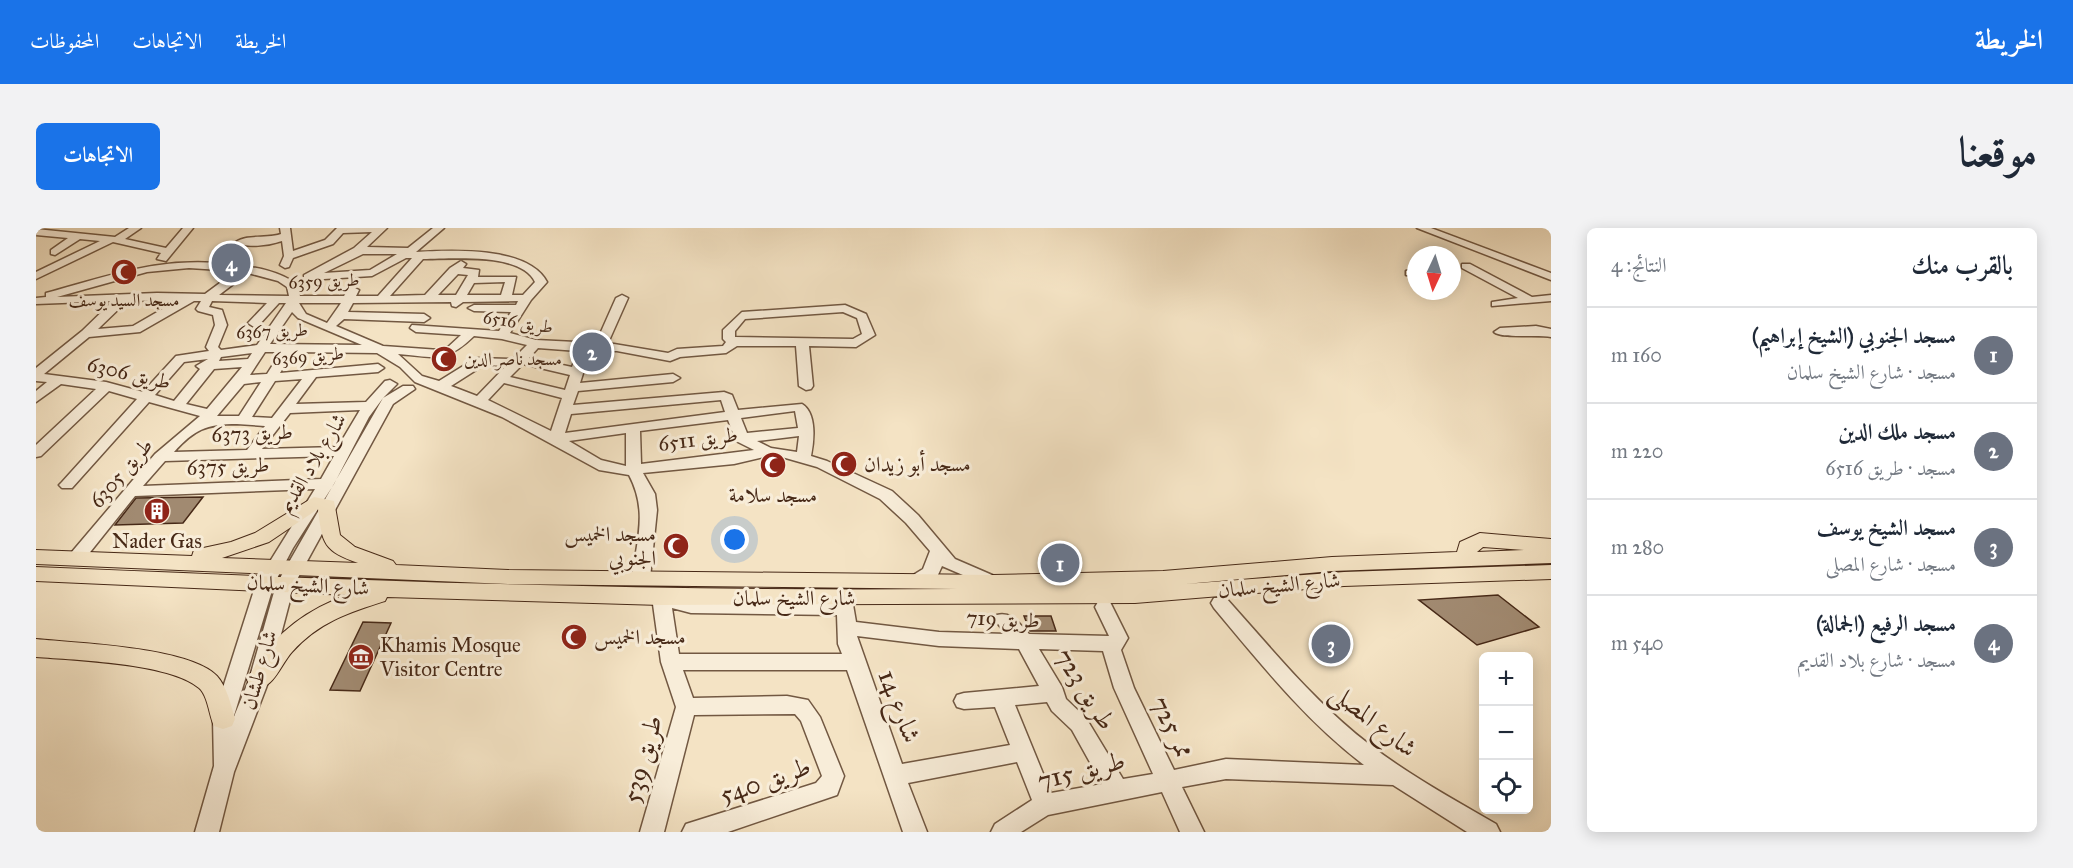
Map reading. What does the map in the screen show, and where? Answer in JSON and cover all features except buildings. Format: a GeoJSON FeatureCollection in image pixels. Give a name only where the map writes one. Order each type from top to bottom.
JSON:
{"type":"FeatureCollection","features":[{"type":"Feature","properties":{"kind":"main road"},"geometry":{"type":"LineString","coordinates":[[167,561],[230,549],[259,540],[321,504],[331,537],[348,552],[405,573]]}},
{"type":"Feature","properties":{"kind":"main road"},"geometry":{"type":"LineString","coordinates":[[1467,559],[1467,547],[1480,540],[1551,545]]}},
{"type":"Feature","properties":{"kind":"main road","name":"شارع الشيخ سلمان"},"geometry":{"type":"LineString","coordinates":[[36,556],[167,561],[421,591],[661,597],[846,611],[1044,598],[1135,596],[1344,579],[1551,572]]}},
{"type":"Feature","properties":{"kind":"main road","name":"شارع الشيخ سلمان"},"geometry":{"type":"LineString","coordinates":[[36,574],[279,576],[405,573],[993,582],[1163,578],[1332,564],[1551,556]]}},
{"type":"Feature","properties":{"kind":"main road"},"geometry":{"type":"LineString","coordinates":[[1044,598],[1104,607],[1220,603],[1339,591],[1483,584],[1505,579],[1512,573]]}},
{"type":"Feature","properties":{"kind":"main road"},"geometry":{"type":"LineString","coordinates":[[259,680],[280,647],[305,625],[326,612],[354,600],[421,591]]}},
{"type":"Feature","properties":{"kind":"main road"},"geometry":{"type":"LineString","coordinates":[[36,648],[126,658],[191,672],[208,682],[223,719]]}},
{"type":"Feature","properties":{"kind":"street"},"geometry":{"type":"LineString","coordinates":[[36,276],[135,228]]}},
{"type":"Feature","properties":{"kind":"street"},"geometry":{"type":"LineString","coordinates":[[156,267],[188,228]]}},
{"type":"Feature","properties":{"kind":"street"},"geometry":{"type":"LineString","coordinates":[[383,297],[411,254],[439,228]]}},
{"type":"Feature","properties":{"kind":"street"},"geometry":{"type":"LineString","coordinates":[[1422,228],[1551,277]]}},
{"type":"Feature","properties":{"kind":"street"},"geometry":{"type":"LineString","coordinates":[[289,256],[329,242],[342,229],[382,229]]}},
{"type":"Feature","properties":{"kind":"street"},"geometry":{"type":"LineString","coordinates":[[290,284],[358,250],[382,229]]}},
{"type":"Feature","properties":{"kind":"street"},"geometry":{"type":"LineString","coordinates":[[36,232],[77,233],[170,252]]}},
{"type":"Feature","properties":{"kind":"street"},"geometry":{"type":"LineString","coordinates":[[241,242],[272,241],[284,232],[289,256],[282,271],[276,276]]}},
{"type":"Feature","properties":{"kind":"street"},"geometry":{"type":"LineString","coordinates":[[77,233],[55,252],[83,253]]}},
{"type":"Feature","properties":{"kind":"street"},"geometry":{"type":"LineString","coordinates":[[358,250],[411,254],[504,256],[537,274],[541,282],[518,309],[503,335]]}},
{"type":"Feature","properties":{"kind":"street"},"geometry":{"type":"LineString","coordinates":[[330,326],[341,315],[351,297],[356,280],[354,275],[358,250]]}},
{"type":"Feature","properties":{"kind":"street"},"geometry":{"type":"LineString","coordinates":[[36,269],[65,254]]}},
{"type":"Feature","properties":{"kind":"street"},"geometry":{"type":"LineString","coordinates":[[308,277],[372,273],[411,254]]}},
{"type":"Feature","properties":{"kind":"street"},"geometry":{"type":"LineString","coordinates":[[429,298],[470,256]]}},
{"type":"Feature","properties":{"kind":"street"},"geometry":{"type":"LineString","coordinates":[[1461,267],[1504,258]]}},
{"type":"Feature","properties":{"kind":"street"},"geometry":{"type":"LineString","coordinates":[[36,300],[156,267],[189,264],[276,276],[290,284],[294,300],[293,307],[302,316],[330,326],[379,349],[408,367],[414,382]]}},
{"type":"Feature","properties":{"kind":"street"},"geometry":{"type":"LineString","coordinates":[[1466,266],[1530,300]]}},
{"type":"Feature","properties":{"kind":"street"},"geometry":{"type":"LineString","coordinates":[[447,330],[474,271],[454,270]]}},
{"type":"Feature","properties":{"kind":"street"},"geometry":{"type":"LineString","coordinates":[[171,311],[205,303],[244,271]]}},
{"type":"Feature","properties":{"kind":"street"},"geometry":{"type":"LineString","coordinates":[[470,280],[513,280],[506,297]]}},
{"type":"Feature","properties":{"kind":"street"},"geometry":{"type":"LineString","coordinates":[[36,375],[86,334],[124,297]]}},
{"type":"Feature","properties":{"kind":"street"},"geometry":{"type":"LineString","coordinates":[[86,334],[131,330],[171,311],[192,297]]}},
{"type":"Feature","properties":{"kind":"street","name":"طريق 6359"},"geometry":{"type":"LineString","coordinates":[[36,300],[192,297],[205,303],[383,297],[429,298],[459,304],[506,297],[526,298]]}},
{"type":"Feature","properties":{"kind":"street"},"geometry":{"type":"LineString","coordinates":[[602,346],[622,298]]}},
{"type":"Feature","properties":{"kind":"street"},"geometry":{"type":"LineString","coordinates":[[1496,304],[1551,298]]}},
{"type":"Feature","properties":{"kind":"street"},"geometry":{"type":"LineString","coordinates":[[404,299],[402,307],[408,313]]}},
{"type":"Feature","properties":{"kind":"street"},"geometry":{"type":"LineString","coordinates":[[254,324],[276,300]]}},
{"type":"Feature","properties":{"kind":"street","name":"طريق 6305"},"geometry":{"type":"LineString","coordinates":[[77,557],[160,457],[191,428],[207,419],[240,380],[294,300]]}},
{"type":"Feature","properties":{"kind":"street"},"geometry":{"type":"LineString","coordinates":[[177,406],[214,359],[212,347],[221,325],[218,312],[205,303]]}},
{"type":"Feature","properties":{"kind":"street"},"geometry":{"type":"LineString","coordinates":[[341,315],[408,313],[459,304],[518,309]]}},
{"type":"Feature","properties":{"kind":"street"},"geometry":{"type":"LineString","coordinates":[[845,308],[859,312],[869,335],[856,343],[734,342],[729,339],[729,330],[742,316],[845,308]]}},
{"type":"Feature","properties":{"kind":"street","name":"طريق 6516"},"geometry":{"type":"LineString","coordinates":[[408,313],[424,318],[416,328],[503,335],[535,344],[602,346],[670,357]]}},
{"type":"Feature","properties":{"kind":"street"},"geometry":{"type":"LineString","coordinates":[[1500,332],[1536,330],[1551,333]]}},
{"type":"Feature","properties":{"kind":"street","name":"طريق 6516"},"geometry":{"type":"LineString","coordinates":[[441,354],[452,350],[471,332]]}},
{"type":"Feature","properties":{"kind":"street"},"geometry":{"type":"LineString","coordinates":[[675,424],[675,399],[670,357],[677,353],[726,349],[734,342]]}},
{"type":"Feature","properties":{"kind":"street"},"geometry":{"type":"LineString","coordinates":[[802,343],[806,386]]}},
{"type":"Feature","properties":{"kind":"street"},"geometry":{"type":"LineString","coordinates":[[480,401],[535,344]]}},
{"type":"Feature","properties":{"kind":"street"},"geometry":{"type":"LineString","coordinates":[[556,438],[575,372],[585,347]]}},
{"type":"Feature","properties":{"kind":"street","name":"طريق 6367"},"geometry":{"type":"LineString","coordinates":[[214,359],[263,348],[379,349],[441,354]]}},
{"type":"Feature","properties":{"kind":"street"},"geometry":{"type":"LineString","coordinates":[[242,422],[289,349]]}},
{"type":"Feature","properties":{"kind":"street"},"geometry":{"type":"LineString","coordinates":[[379,349],[393,364],[395,389],[414,382],[441,386],[480,401],[556,438],[601,466],[628,470],[633,429]]}},
{"type":"Feature","properties":{"kind":"street"},"geometry":{"type":"LineString","coordinates":[[67,485],[147,397],[171,367],[214,359],[250,363]]}},
{"type":"Feature","properties":{"kind":"street","name":"طريق 6516"},"geometry":{"type":"LineString","coordinates":[[441,386],[485,360],[519,362],[575,372]]}},
{"type":"Feature","properties":{"kind":"street","name":"طريق 6369"},"geometry":{"type":"LineString","coordinates":[[240,380],[378,368]]}},
{"type":"Feature","properties":{"kind":"street"},"geometry":{"type":"LineString","coordinates":[[251,454],[313,374]]}},
{"type":"Feature","properties":{"kind":"street","name":"طريق 6306"},"geometry":{"type":"LineString","coordinates":[[36,375],[106,386],[177,406],[207,419],[275,422]]}},
{"type":"Feature","properties":{"kind":"street"},"geometry":{"type":"LineString","coordinates":[[502,379],[569,391],[673,378]]}},
{"type":"Feature","properties":{"kind":"street"},"geometry":{"type":"LineString","coordinates":[[36,398],[59,379]]}},
{"type":"Feature","properties":{"kind":"street","name":"شارع بلاد القديم"},"geometry":{"type":"LineString","coordinates":[[321,504],[326,484],[370,406],[393,381]]}},
{"type":"Feature","properties":{"kind":"street","name":"شارع بلاد القديم"},"geometry":{"type":"LineString","coordinates":[[279,576],[321,504],[388,401],[414,382]]}},
{"type":"Feature","properties":{"kind":"street"},"geometry":{"type":"LineString","coordinates":[[36,453],[106,386]]}},
{"type":"Feature","properties":{"kind":"street"},"geometry":{"type":"LineString","coordinates":[[564,410],[724,396],[727,398],[732,417],[743,438],[768,452],[803,458],[852,477],[886,495],[912,519],[938,551],[958,569],[993,582]]}},
{"type":"Feature","properties":{"kind":"street"},"geometry":{"type":"LineString","coordinates":[[286,409],[370,406]]}},
{"type":"Feature","properties":{"kind":"street"},"geometry":{"type":"LineString","coordinates":[[556,438],[800,407],[806,431],[803,458]]}},
{"type":"Feature","properties":{"kind":"street"},"geometry":{"type":"LineString","coordinates":[[743,438],[806,431]]}},
{"type":"Feature","properties":{"kind":"street","name":"طريق 6373"},"geometry":{"type":"LineString","coordinates":[[160,457],[345,451]]}},
{"type":"Feature","properties":{"kind":"street","name":"طريق 6511"},"geometry":{"type":"LineString","coordinates":[[628,470],[734,459],[768,452]]}},
{"type":"Feature","properties":{"kind":"street","name":"طريق 6511"},"geometry":{"type":"LineString","coordinates":[[628,470],[647,494],[649,510],[641,578]]}},
{"type":"Feature","properties":{"kind":"street","name":"طريق 6375"},"geometry":{"type":"LineString","coordinates":[[131,491],[326,484]]}},
{"type":"Feature","properties":{"kind":"street"},"geometry":{"type":"LineString","coordinates":[[916,581],[931,573],[938,551]]}},
{"type":"Feature","properties":{"kind":"street","name":"شارع طشان"},"geometry":{"type":"LineString","coordinates":[[207,832],[223,772],[259,680],[279,576]]}},
{"type":"Feature","properties":{"kind":"street","name":"شارع طشان"},"geometry":{"type":"LineString","coordinates":[[223,772],[223,719],[279,576]]}},
{"type":"Feature","properties":{"kind":"street","name":"طريق 539"},"geometry":{"type":"LineString","coordinates":[[652,832],[686,706],[672,662],[661,597]]}},
{"type":"Feature","properties":{"kind":"street","name":"شارع المصلى"},"geometry":{"type":"LineString","coordinates":[[1220,603],[1304,699],[1348,740],[1488,832]]}},
{"type":"Feature","properties":{"kind":"street"},"geometry":{"type":"LineString","coordinates":[[1104,607],[1119,640],[1117,644],[1110,645]]}},
{"type":"Feature","properties":{"kind":"street","name":"طريق 719"},"geometry":{"type":"LineString","coordinates":[[846,611],[939,639],[1110,645]]}},
{"type":"Feature","properties":{"kind":"street","name":"شارع 14"},"geometry":{"type":"LineString","coordinates":[[846,611],[848,644],[897,775],[915,832]]}},
{"type":"Feature","properties":{"kind":"street","name":"طريق 723"},"geometry":{"type":"LineString","coordinates":[[1004,620],[1025,642],[1063,709],[1079,724],[1117,790]]}},
{"type":"Feature","properties":{"kind":"street","name":"ممر 725"},"geometry":{"type":"LineString","coordinates":[[1110,645],[1124,688],[1192,832]]}},
{"type":"Feature","properties":{"kind":"street"},"geometry":{"type":"LineString","coordinates":[[672,662],[855,662]]}},
{"type":"Feature","properties":{"kind":"street"},"geometry":{"type":"LineString","coordinates":[[964,701],[1054,693]]}},
{"type":"Feature","properties":{"kind":"street"},"geometry":{"type":"LineString","coordinates":[[1001,696],[1045,805]]}},
{"type":"Feature","properties":{"kind":"street","name":"طريق 540"},"geometry":{"type":"LineString","coordinates":[[686,706],[787,704],[801,706],[810,717],[833,776],[829,788],[821,792],[694,832]]}},
{"type":"Feature","properties":{"kind":"street"},"geometry":{"type":"LineString","coordinates":[[897,775],[1022,752]]}},
{"type":"Feature","properties":{"kind":"street","name":"طريق 715"},"geometry":{"type":"LineString","coordinates":[[1008,830],[1045,805],[1226,769],[1400,776]]}},
{"type":"Feature","properties":{"kind":"place","name":"مسجد الرفيع (الجمالة)"},"geometry":{"type":"Point","coordinates":[231,263]}},
{"type":"Feature","properties":{"kind":"place","name":"مسجد السيد يوسف"},"geometry":{"type":"Point","coordinates":[124,272]}},
{"type":"Feature","properties":{"kind":"place","name":"مسجد ملك الدين"},"geometry":{"type":"Point","coordinates":[592,352]}},
{"type":"Feature","properties":{"kind":"place","name":"مسجد ناصر الدين"},"geometry":{"type":"Point","coordinates":[444,359]}},
{"type":"Feature","properties":{"kind":"place","name":"مسجد أبو زيدان"},"geometry":{"type":"Point","coordinates":[844,464]}},
{"type":"Feature","properties":{"kind":"place","name":"مسجد سلامة"},"geometry":{"type":"Point","coordinates":[773,465]}},
{"type":"Feature","properties":{"kind":"place","name":"Nader Gas"},"geometry":{"type":"Point","coordinates":[157,511]}},
{"type":"Feature","properties":{"kind":"place","name":"مسجد الخميس الجنوبي"},"geometry":{"type":"Point","coordinates":[676,546]}},
{"type":"Feature","properties":{"kind":"place","name":"مسجد الجنوبي (الشيخ إبراهيم)"},"geometry":{"type":"Point","coordinates":[1060,563]}},
{"type":"Feature","properties":{"kind":"place","name":"مسجد الخميس"},"geometry":{"type":"Point","coordinates":[574,637]}},
{"type":"Feature","properties":{"kind":"place","name":"مسجد الشيخ يوسف"},"geometry":{"type":"Point","coordinates":[1331,644]}},
{"type":"Feature","properties":{"kind":"place","name":"Khamis Mosque Visitor Centre"},"geometry":{"type":"Point","coordinates":[361,657]}}]}
